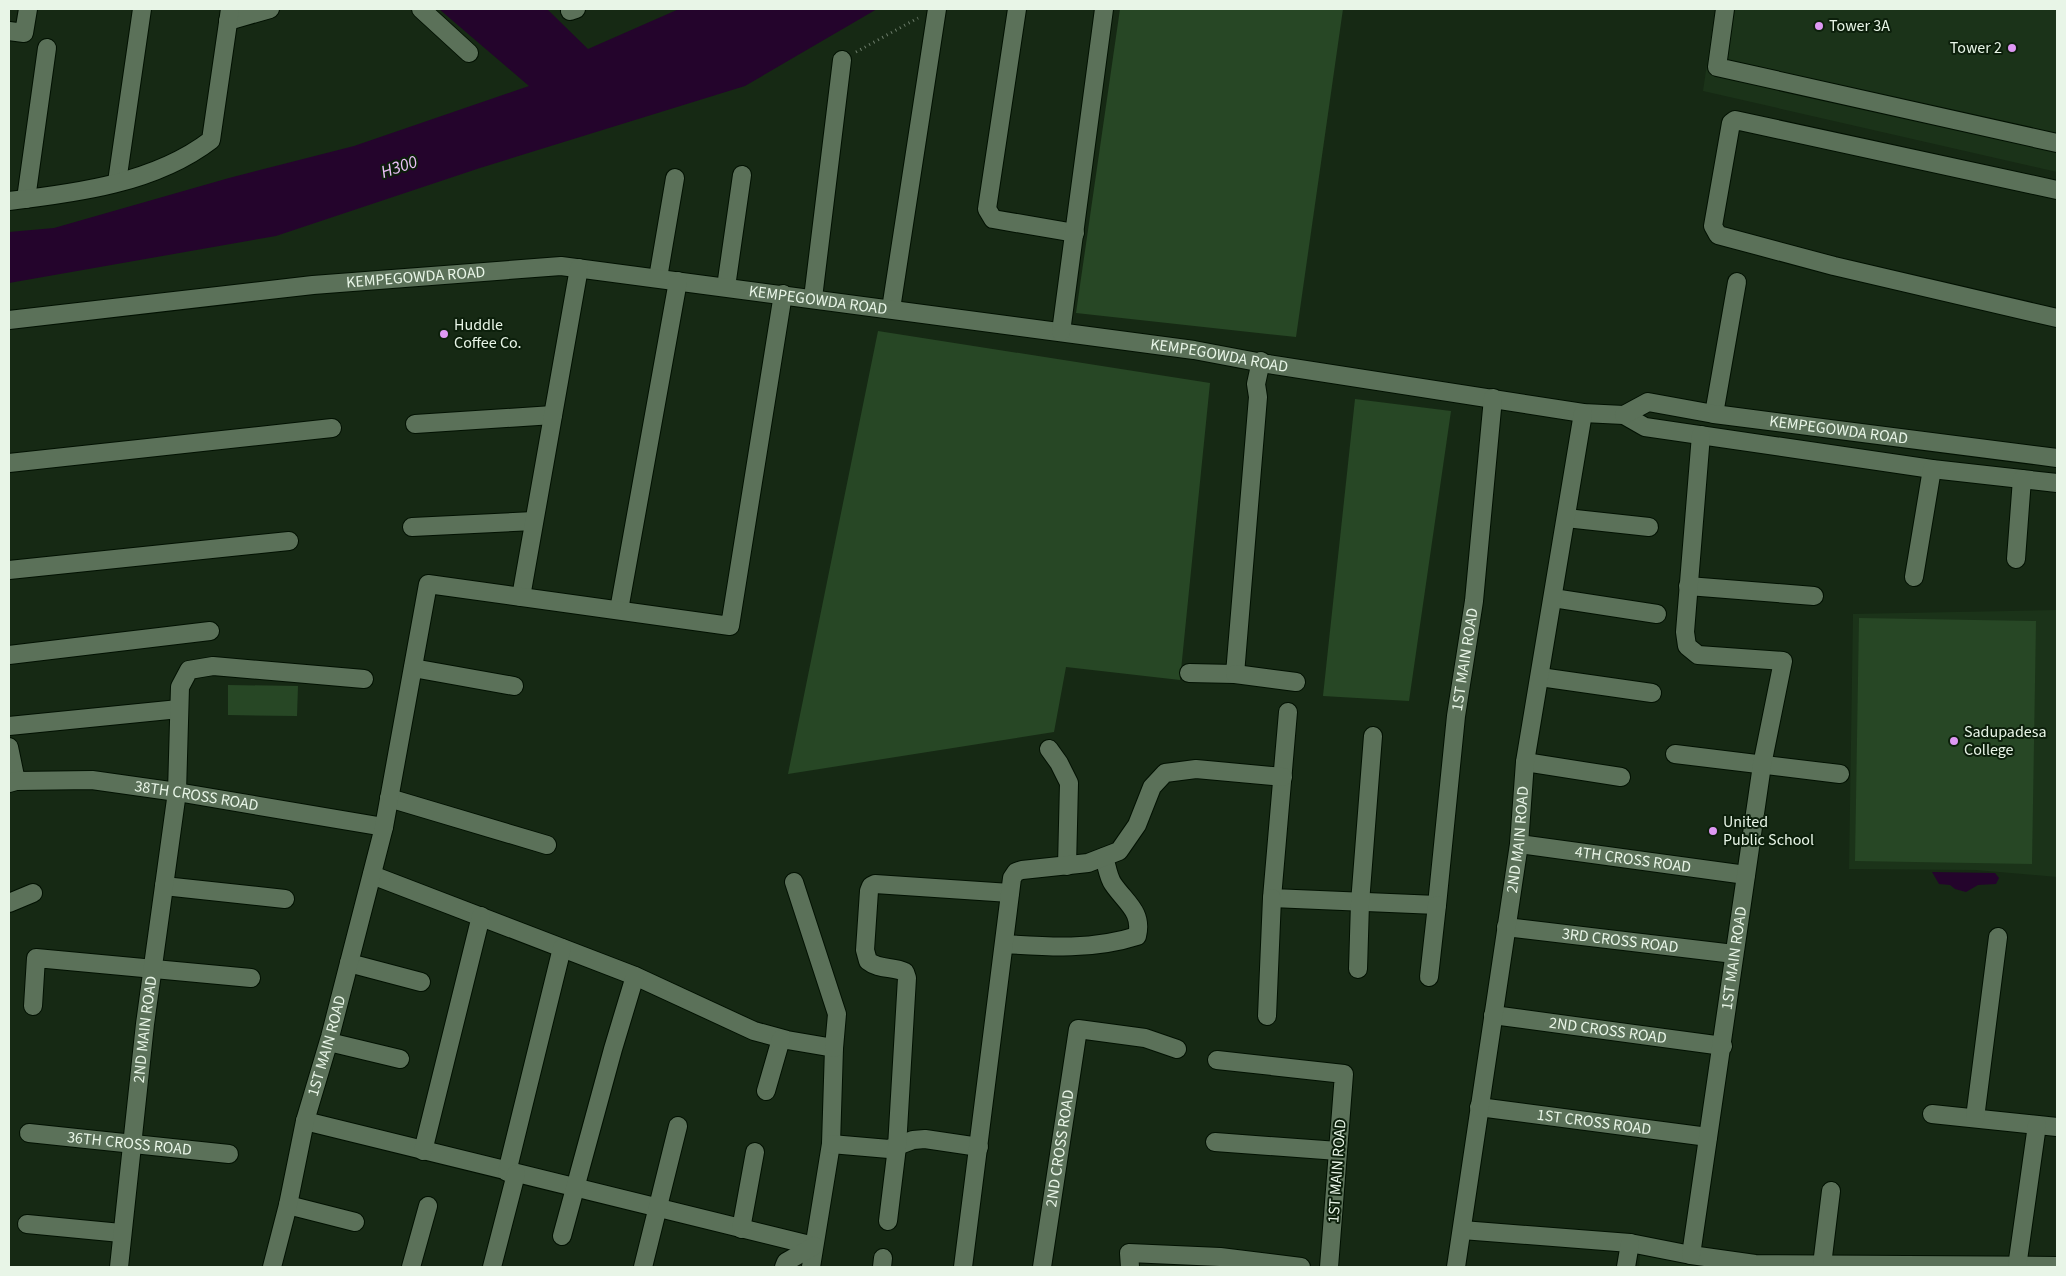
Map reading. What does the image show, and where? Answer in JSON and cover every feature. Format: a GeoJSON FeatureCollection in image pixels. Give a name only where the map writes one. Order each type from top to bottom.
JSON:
{"type":"FeatureCollection","features":[{"type":"Feature","properties":{"kind":"street"},"geometry":{"type":"LineString","coordinates":[[16,32],[28,9]]}},
{"type":"Feature","properties":{"kind":"street"},"geometry":{"type":"LineString","coordinates":[[117,182],[142,9]]}},
{"type":"Feature","properties":{"kind":"street"},"geometry":{"type":"LineString","coordinates":[[9,201],[67,194],[117,182],[172,164],[210,140],[229,15],[270,9]]}},
{"type":"Feature","properties":{"kind":"street"},"geometry":{"type":"LineString","coordinates":[[421,9],[470,53]]}},
{"type":"Feature","properties":{"kind":"street"},"geometry":{"type":"LineString","coordinates":[[1016,9],[987,209],[993,219],[1074,233]]}},
{"type":"Feature","properties":{"kind":"street"},"geometry":{"type":"LineString","coordinates":[[1061,332],[1104,9]]}},
{"type":"Feature","properties":{"kind":"street"},"geometry":{"type":"LineString","coordinates":[[1725,9],[1716,67],[2057,143]]}},
{"type":"Feature","properties":{"kind":"street"},"geometry":{"type":"LineString","coordinates":[[891,309],[931,11]]}},
{"type":"Feature","properties":{"kind":"street"},"geometry":{"type":"LineString","coordinates":[[26,199],[47,48]]}},
{"type":"Feature","properties":{"kind":"street"},"geometry":{"type":"LineString","coordinates":[[813,298],[842,60]]}},
{"type":"Feature","properties":{"kind":"street"},"geometry":{"type":"LineString","coordinates":[[2057,190],[1735,120],[1731,123],[1713,229],[1718,235],[1834,266],[2057,318]]}},
{"type":"Feature","properties":{"kind":"street"},"geometry":{"type":"LineString","coordinates":[[726,287],[742,175]]}},
{"type":"Feature","properties":{"kind":"street"},"geometry":{"type":"LineString","coordinates":[[658,278],[675,178]]}},
{"type":"Feature","properties":{"kind":"street","name":"KEMPEGOWDA ROAD"},"geometry":{"type":"LineString","coordinates":[[9,320],[313,284],[561,266],[1061,332],[1583,412],[1624,415],[1645,427],[1701,436],[2057,483]]}},
{"type":"Feature","properties":{"kind":"street"},"geometry":{"type":"LineString","coordinates":[[579,268],[521,596],[730,626],[782,294]]}},
{"type":"Feature","properties":{"kind":"street"},"geometry":{"type":"LineString","coordinates":[[619,610],[678,281]]}},
{"type":"Feature","properties":{"kind":"street"},"geometry":{"type":"LineString","coordinates":[[1714,414],[1737,282]]}},
{"type":"Feature","properties":{"kind":"street"},"geometry":{"type":"LineString","coordinates":[[1235,674],[1258,397],[1264,386],[1265,363]]}},
{"type":"Feature","properties":{"kind":"street","name":"1ST MAIN ROAD"},"geometry":{"type":"LineString","coordinates":[[1429,977],[1456,716],[1474,601],[1493,398]]}},
{"type":"Feature","properties":{"kind":"street","name":"KEMPEGOWDA ROAD"},"geometry":{"type":"LineString","coordinates":[[1624,415],[1648,402],[1714,414],[2057,458]]}},
{"type":"Feature","properties":{"kind":"street","name":"2ND MAIN ROAD"},"geometry":{"type":"LineString","coordinates":[[1456,1267],[1519,844],[1525,762],[1554,598],[1583,412]]}},
{"type":"Feature","properties":{"kind":"street"},"geometry":{"type":"LineString","coordinates":[[415,424],[553,415]]}},
{"type":"Feature","properties":{"kind":"street"},"geometry":{"type":"LineString","coordinates":[[9,462],[332,428]]}},
{"type":"Feature","properties":{"kind":"street"},"geometry":{"type":"LineString","coordinates":[[1701,436],[1688,586],[1814,596]]}},
{"type":"Feature","properties":{"kind":"street"},"geometry":{"type":"LineString","coordinates":[[1914,577],[1932,468]]}},
{"type":"Feature","properties":{"kind":"street"},"geometry":{"type":"LineString","coordinates":[[2016,559],[2022,479]]}},
{"type":"Feature","properties":{"kind":"street"},"geometry":{"type":"LineString","coordinates":[[1566,518],[1649,528]]}},
{"type":"Feature","properties":{"kind":"street"},"geometry":{"type":"LineString","coordinates":[[412,528],[534,521]]}},
{"type":"Feature","properties":{"kind":"street"},"geometry":{"type":"LineString","coordinates":[[9,570],[289,540]]}},
{"type":"Feature","properties":{"kind":"street","name":"1ST MAIN ROAD"},"geometry":{"type":"LineString","coordinates":[[272,1267],[288,1205],[305,1121],[329,1042],[384,827],[428,584],[521,596]]}},
{"type":"Feature","properties":{"kind":"street","name":"1ST MAIN ROAD"},"geometry":{"type":"LineString","coordinates":[[1688,586],[1685,632],[1687,646],[1698,655],[1783,661],[1762,765],[1734,954],[1723,1046],[1691,1255]]}},
{"type":"Feature","properties":{"kind":"street"},"geometry":{"type":"LineString","coordinates":[[1554,598],[1657,614]]}},
{"type":"Feature","properties":{"kind":"street"},"geometry":{"type":"LineString","coordinates":[[9,655],[210,631]]}},
{"type":"Feature","properties":{"kind":"street","name":"2ND MAIN ROAD"},"geometry":{"type":"LineString","coordinates":[[120,1267],[121,1233],[134,1145],[153,969],[177,792],[180,687],[189,670],[213,666],[364,679]]}},
{"type":"Feature","properties":{"kind":"street"},"geometry":{"type":"LineString","coordinates":[[412,668],[514,686]]}},
{"type":"Feature","properties":{"kind":"street"},"geometry":{"type":"LineString","coordinates":[[1190,673],[1235,674],[1296,682]]}},
{"type":"Feature","properties":{"kind":"street"},"geometry":{"type":"LineString","coordinates":[[1540,677],[1652,693]]}},
{"type":"Feature","properties":{"kind":"street"},"geometry":{"type":"LineString","coordinates":[[9,726],[179,709]]}},
{"type":"Feature","properties":{"kind":"street"},"geometry":{"type":"LineString","coordinates":[[1267,1016],[1272,898],[1288,712]]}},
{"type":"Feature","properties":{"kind":"street"},"geometry":{"type":"LineString","coordinates":[[1358,969],[1360,903],[1373,736]]}},
{"type":"Feature","properties":{"kind":"street"},"geometry":{"type":"LineString","coordinates":[[9,747],[12,782]]}},
{"type":"Feature","properties":{"kind":"street"},"geometry":{"type":"LineString","coordinates":[[1049,749],[1059,763],[1069,784],[1067,866]]}},
{"type":"Feature","properties":{"kind":"street"},"geometry":{"type":"LineString","coordinates":[[1675,754],[1840,774]]}},
{"type":"Feature","properties":{"kind":"street"},"geometry":{"type":"LineString","coordinates":[[1525,762],[1621,777]]}},
{"type":"Feature","properties":{"kind":"street"},"geometry":{"type":"LineString","coordinates":[[962,1267],[979,1147],[1012,878],[1016,872],[1035,868],[1088,863],[1119,850],[1137,825],[1152,787],[1165,773],[1196,769],[1283,777]]}},
{"type":"Feature","properties":{"kind":"street","name":"38TH CROSS ROAD"},"geometry":{"type":"LineString","coordinates":[[12,782],[92,780],[177,792],[384,827]]}},
{"type":"Feature","properties":{"kind":"street"},"geometry":{"type":"LineString","coordinates":[[389,798],[547,845]]}},
{"type":"Feature","properties":{"kind":"street","name":"4TH CROSS ROAD"},"geometry":{"type":"LineString","coordinates":[[1519,844],[1746,876]]}},
{"type":"Feature","properties":{"kind":"street"},"geometry":{"type":"LineString","coordinates":[[1004,944],[1078,947],[1114,944],[1137,936],[1140,924],[1134,911],[1112,882],[1104,857]]}},
{"type":"Feature","properties":{"kind":"street"},"geometry":{"type":"LineString","coordinates":[[372,875],[635,976],[680,996],[722,1018],[754,1031],[780,1039],[834,1048]]}},
{"type":"Feature","properties":{"kind":"street"},"geometry":{"type":"LineString","coordinates":[[794,882],[837,1014],[831,1144],[811,1267]]}},
{"type":"Feature","properties":{"kind":"street"},"geometry":{"type":"LineString","coordinates":[[164,886],[285,899]]}},
{"type":"Feature","properties":{"kind":"street"},"geometry":{"type":"LineString","coordinates":[[888,1221],[897,1147],[907,978],[905,972],[901,970],[874,966],[868,961],[865,950],[871,886],[1010,894]]}},
{"type":"Feature","properties":{"kind":"street"},"geometry":{"type":"LineString","coordinates":[[9,903],[34,894]]}},
{"type":"Feature","properties":{"kind":"street"},"geometry":{"type":"LineString","coordinates":[[1272,898],[1437,905]]}},
{"type":"Feature","properties":{"kind":"street"},"geometry":{"type":"LineString","coordinates":[[423,1151],[481,916]]}},
{"type":"Feature","properties":{"kind":"street","name":"3RD CROSS ROAD"},"geometry":{"type":"LineString","coordinates":[[1506,927],[1734,954]]}},
{"type":"Feature","properties":{"kind":"street"},"geometry":{"type":"LineString","coordinates":[[1975,1118],[1998,937]]}},
{"type":"Feature","properties":{"kind":"street"},"geometry":{"type":"LineString","coordinates":[[492,1267],[511,1173],[562,948]]}},
{"type":"Feature","properties":{"kind":"street"},"geometry":{"type":"LineString","coordinates":[[33,1006],[36,958],[252,978]]}},
{"type":"Feature","properties":{"kind":"street"},"geometry":{"type":"LineString","coordinates":[[349,963],[421,982]]}},
{"type":"Feature","properties":{"kind":"street"},"geometry":{"type":"LineString","coordinates":[[562,1236],[635,976]]}},
{"type":"Feature","properties":{"kind":"street","name":"2ND CROSS ROAD"},"geometry":{"type":"LineString","coordinates":[[1493,1015],[1723,1046]]}},
{"type":"Feature","properties":{"kind":"street","name":"2ND CROSS ROAD"},"geometry":{"type":"LineString","coordinates":[[1042,1267],[1078,1029],[1144,1038],[1177,1049]]}},
{"type":"Feature","properties":{"kind":"street"},"geometry":{"type":"LineString","coordinates":[[766,1091],[780,1039]]}},
{"type":"Feature","properties":{"kind":"street"},"geometry":{"type":"LineString","coordinates":[[329,1042],[400,1059]]}},
{"type":"Feature","properties":{"kind":"street","name":"1ST MAIN ROAD"},"geometry":{"type":"LineString","coordinates":[[1217,1060],[1344,1074],[1329,1267]]}},
{"type":"Feature","properties":{"kind":"street","name":"1ST CROSS ROAD"},"geometry":{"type":"LineString","coordinates":[[1480,1106],[1708,1137]]}},
{"type":"Feature","properties":{"kind":"street"},"geometry":{"type":"LineString","coordinates":[[1932,1114],[2057,1127]]}},
{"type":"Feature","properties":{"kind":"street"},"geometry":{"type":"LineString","coordinates":[[305,1121],[814,1246]]}},
{"type":"Feature","properties":{"kind":"street"},"geometry":{"type":"LineString","coordinates":[[2017,1267],[2037,1125]]}},
{"type":"Feature","properties":{"kind":"street"},"geometry":{"type":"LineString","coordinates":[[643,1267],[678,1126]]}},
{"type":"Feature","properties":{"kind":"street","name":"36TH CROSS ROAD"},"geometry":{"type":"LineString","coordinates":[[29,1133],[229,1154]]}},
{"type":"Feature","properties":{"kind":"street"},"geometry":{"type":"LineString","coordinates":[[831,1144],[889,1149],[913,1140],[924,1139],[979,1147]]}},
{"type":"Feature","properties":{"kind":"street"},"geometry":{"type":"LineString","coordinates":[[1215,1142],[1338,1151]]}},
{"type":"Feature","properties":{"kind":"street"},"geometry":{"type":"LineString","coordinates":[[741,1229],[756,1152]]}},
{"type":"Feature","properties":{"kind":"street"},"geometry":{"type":"LineString","coordinates":[[1822,1265],[1831,1191]]}},
{"type":"Feature","properties":{"kind":"street"},"geometry":{"type":"LineString","coordinates":[[288,1205],[355,1222]]}},
{"type":"Feature","properties":{"kind":"street"},"geometry":{"type":"LineString","coordinates":[[411,1267],[428,1206]]}},
{"type":"Feature","properties":{"kind":"street"},"geometry":{"type":"LineString","coordinates":[[27,1224],[121,1233]]}},
{"type":"Feature","properties":{"kind":"street"},"geometry":{"type":"LineString","coordinates":[[1462,1230],[1630,1243],[1691,1255],[1755,1264],[1787,1266],[2057,1266]]}},
{"type":"Feature","properties":{"kind":"street"},"geometry":{"type":"LineString","coordinates":[[1626,1267],[1630,1243]]}},
{"type":"Feature","properties":{"kind":"street"},"geometry":{"type":"LineString","coordinates":[[784,1267],[786,1262],[814,1246]]}},
{"type":"Feature","properties":{"kind":"street"},"geometry":{"type":"LineString","coordinates":[[1130,1267],[1129,1253],[1220,1257],[1301,1267]]}},
{"type":"Feature","properties":{"kind":"path"},"geometry":{"type":"LineString","coordinates":[[842,60],[931,11]]}},
{"type":"Feature","properties":{"kind":"shaded area"},"geometry":{"type":"Polygon","coordinates":[[[1120,9],[1343,9],[1296,337],[1076,313],[1120,9]]]}},
{"type":"Feature","properties":{"kind":"shaded area"},"geometry":{"type":"Polygon","coordinates":[[[1715,9],[2057,9],[2057,172],[1703,91],[1715,9]]]}},
{"type":"Feature","properties":{"kind":"shaded area"},"geometry":{"type":"Polygon","coordinates":[[[878,331],[1210,383],[1180,680],[1066,667],[1054,732],[788,774],[878,331]]]}},
{"type":"Feature","properties":{"kind":"shaded area"},"geometry":{"type":"Polygon","coordinates":[[[1355,399],[1451,411],[1409,701],[1323,696],[1355,399]]]}},
{"type":"Feature","properties":{"kind":"shaded area","name":"Sadupadesa College"},"geometry":{"type":"Polygon","coordinates":[[[2057,610],[2057,877],[1976,870],[1849,869],[1853,614],[2057,610]]]}},
{"type":"Feature","properties":{"kind":"shaded area","name":"Sadupadesa College"},"geometry":{"type":"Polygon","coordinates":[[[1859,618],[2036,621],[2032,864],[1855,861],[1859,618]]]}},
{"type":"Feature","properties":{"kind":"shaded area"},"geometry":{"type":"Polygon","coordinates":[[[228,685],[298,686],[297,716],[228,715],[228,685]]]}},
{"type":"Feature","properties":{"kind":"shaded area"},"geometry":{"type":"Polygon","coordinates":[[[1640,1254],[1739,1267],[1639,1267],[1640,1254]]]}},
{"type":"Feature","properties":{"kind":"water","name":"H300"},"geometry":{"type":"Polygon","coordinates":[[[439,9],[547,9],[588,49],[679,9],[877,9],[745,86],[480,168],[276,236],[9,283],[9,232],[54,228],[229,178],[354,146],[529,86],[439,9]]]}},
{"type":"Feature","properties":{"kind":"water"},"geometry":{"type":"Polygon","coordinates":[[[1932,872],[1995,873],[1999,878],[1996,884],[1978,885],[1966,892],[1955,889],[1950,885],[1939,884],[1932,872]]]}},
{"type":"Feature","properties":{"kind":"place","name":"Tower 3A"},"geometry":{"type":"Point","coordinates":[1819,26]}},
{"type":"Feature","properties":{"kind":"place","name":"Tower 2"},"geometry":{"type":"Point","coordinates":[2012,48]}},
{"type":"Feature","properties":{"kind":"place","name":"Huddle Coffee Co."},"geometry":{"type":"Point","coordinates":[444,334]}},
{"type":"Feature","properties":{"kind":"place","name":"Sadupadesa College"},"geometry":{"type":"Point","coordinates":[1954,741]}},
{"type":"Feature","properties":{"kind":"place","name":"United Public School"},"geometry":{"type":"Point","coordinates":[1713,831]}}]}
